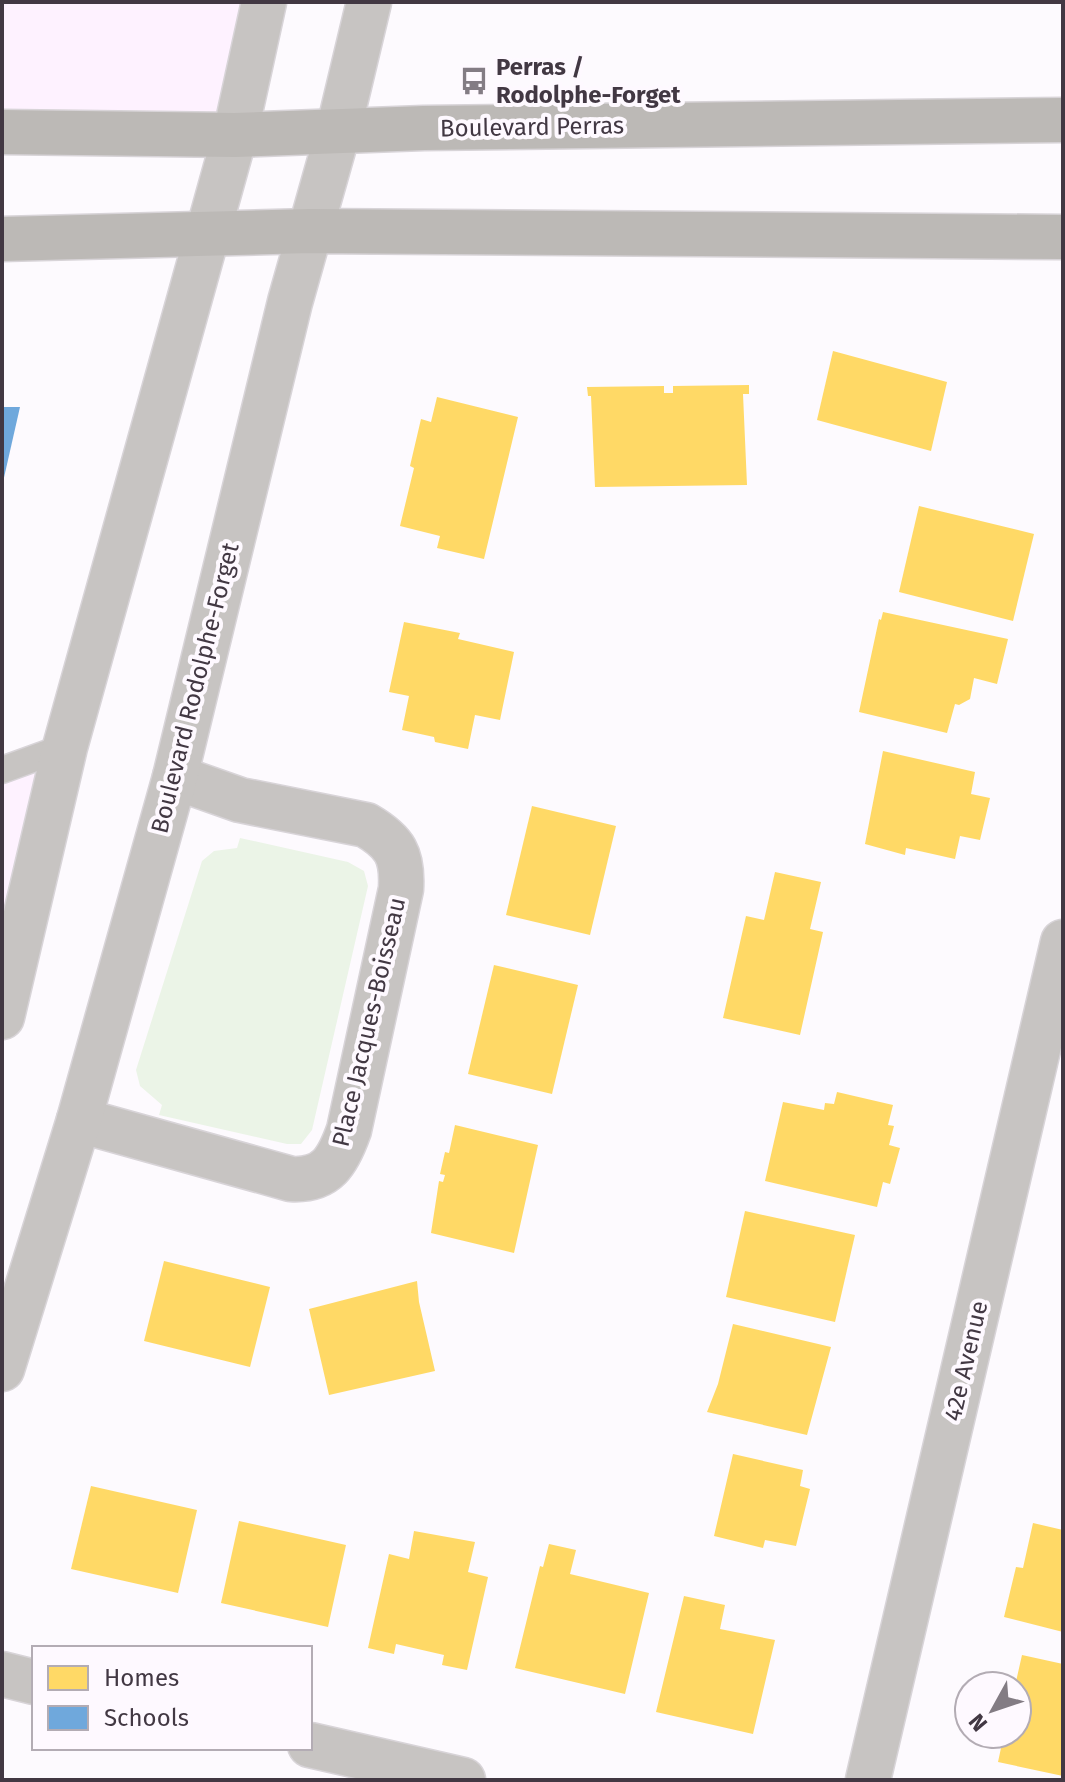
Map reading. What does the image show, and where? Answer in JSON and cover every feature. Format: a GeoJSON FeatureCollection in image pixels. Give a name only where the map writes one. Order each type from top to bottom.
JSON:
{"type":"FeatureCollection","features":[{"type":"Feature","properties":{"kind":"main road","name":"Boulevard Perras"},"geometry":{"type":"LineString","coordinates":[[2,132],[235,135],[424,128],[1063,120]]}},
{"type":"Feature","properties":{"kind":"main road"},"geometry":{"type":"LineString","coordinates":[[2,239],[310,231],[1063,237]]}},
{"type":"Feature","properties":{"kind":"street"},"geometry":{"type":"LineString","coordinates":[[2,1017],[65,747],[235,135],[264,2]]}},
{"type":"Feature","properties":{"kind":"street","name":"Boulevard Rodolphe-Forget"},"geometry":{"type":"LineString","coordinates":[[2,1369],[79,1120],[175,777],[369,2]]}},
{"type":"Feature","properties":{"kind":"street","name":"Place Jacques-Boisseau"},"geometry":{"type":"LineString","coordinates":[[79,1120],[291,1179],[309,1180],[325,1171],[341,1153],[349,1130],[401,889],[403,867],[395,849],[381,834],[366,825],[240,800],[175,777]]}},
{"type":"Feature","properties":{"kind":"street","name":"42e Avenue"},"geometry":{"type":"LineString","coordinates":[[868,1780],[1063,942]]}},
{"type":"Feature","properties":{"kind":"street"},"geometry":{"type":"LineString","coordinates":[[2,1674],[32,1682]]}},
{"type":"Feature","properties":{"kind":"street"},"geometry":{"type":"LineString","coordinates":[[312,1745],[463,1780]]}},
{"type":"Feature","properties":{"kind":"lane"},"geometry":{"type":"LineString","coordinates":[[2,770],[65,747]]}},
{"type":"Feature","properties":{"kind":"shaded area"},"geometry":{"type":"Polygon","coordinates":[[[2,2],[264,2],[235,135],[2,136],[2,2]]]}},
{"type":"Feature","properties":{"kind":"shaded area"},"geometry":{"type":"Polygon","coordinates":[[[65,747],[2,1017],[2,770],[65,747]]]}},
{"type":"Feature","properties":{"kind":"shaded area"},"geometry":{"type":"Polygon","coordinates":[[[240,838],[348,862],[364,871],[368,886],[312,1130],[301,1144],[287,1144],[159,1115],[162,1105],[140,1086],[136,1070],[202,861],[214,851],[237,848],[240,838]]]}},
{"type":"Feature","properties":{"kind":"building: Homes"},"geometry":{"type":"Polygon","coordinates":[[[833,351],[947,382],[931,451],[817,420],[833,351]]]}},
{"type":"Feature","properties":{"kind":"building: Homes"},"geometry":{"type":"Polygon","coordinates":[[[749,385],[749,394],[743,394],[747,485],[595,487],[591,396],[588,396],[587,387],[664,386],[664,393],[673,393],[673,386],[749,385]]]}},
{"type":"Feature","properties":{"kind":"building: Homes"},"geometry":{"type":"Polygon","coordinates":[[[437,397],[518,417],[484,559],[437,548],[440,536],[400,526],[414,468],[410,466],[421,419],[431,422],[437,397]]]}},
{"type":"Feature","properties":{"kind":"building: Homes"},"geometry":{"type":"Polygon","coordinates":[[[919,506],[1034,534],[1013,621],[899,592],[919,506]]]}},
{"type":"Feature","properties":{"kind":"building: Homes"},"geometry":{"type":"Polygon","coordinates":[[[883,612],[1008,639],[997,684],[974,678],[970,699],[955,704],[947,733],[859,712],[883,612]]]}},
{"type":"Feature","properties":{"kind":"building: Homes"},"geometry":{"type":"Polygon","coordinates":[[[404,622],[460,633],[458,639],[514,652],[500,720],[475,715],[468,749],[435,742],[434,737],[402,730],[409,696],[389,692],[404,622]]]}},
{"type":"Feature","properties":{"kind":"building: Homes"},"geometry":{"type":"Polygon","coordinates":[[[883,751],[975,772],[971,794],[990,798],[980,840],[960,836],[955,859],[906,848],[905,855],[865,844],[883,751]]]}},
{"type":"Feature","properties":{"kind":"building: Homes"},"geometry":{"type":"Polygon","coordinates":[[[532,806],[616,826],[590,935],[506,915],[532,806]]]}},
{"type":"Feature","properties":{"kind":"building: Homes"},"geometry":{"type":"Polygon","coordinates":[[[775,872],[821,882],[810,929],[823,932],[800,1035],[723,1018],[746,916],[764,920],[775,872]]]}},
{"type":"Feature","properties":{"kind":"building: Homes"},"geometry":{"type":"Polygon","coordinates":[[[494,965],[578,985],[552,1094],[468,1074],[494,965]]]}},
{"type":"Feature","properties":{"kind":"building: Homes"},"geometry":{"type":"Polygon","coordinates":[[[837,1092],[893,1105],[888,1125],[894,1126],[889,1145],[900,1148],[890,1184],[883,1182],[877,1207],[765,1181],[783,1102],[824,1110],[825,1103],[834,1104],[837,1092]]]}},
{"type":"Feature","properties":{"kind":"building: Homes"},"geometry":{"type":"Polygon","coordinates":[[[455,1125],[538,1145],[514,1253],[431,1233],[439,1181],[443,1182],[445,1175],[440,1174],[445,1152],[449,1153],[455,1125]]]}},
{"type":"Feature","properties":{"kind":"building: Homes"},"geometry":{"type":"Polygon","coordinates":[[[745,1211],[855,1235],[835,1322],[726,1297],[745,1211]]]}},
{"type":"Feature","properties":{"kind":"building: Homes"},"geometry":{"type":"Polygon","coordinates":[[[164,1261],[270,1287],[250,1367],[144,1341],[164,1261]]]}},
{"type":"Feature","properties":{"kind":"building: Homes"},"geometry":{"type":"Polygon","coordinates":[[[417,1281],[435,1371],[329,1395],[309,1309],[417,1281]]]}},
{"type":"Feature","properties":{"kind":"building: Homes"},"geometry":{"type":"Polygon","coordinates":[[[733,1324],[831,1347],[807,1435],[707,1412],[718,1384],[733,1324]]]}},
{"type":"Feature","properties":{"kind":"building: Homes"},"geometry":{"type":"Polygon","coordinates":[[[733,1454],[803,1470],[800,1486],[810,1489],[796,1546],[765,1540],[763,1548],[714,1536],[733,1454]]]}},
{"type":"Feature","properties":{"kind":"building: Homes"},"geometry":{"type":"Polygon","coordinates":[[[91,1486],[197,1510],[178,1593],[71,1569],[91,1486]]]}},
{"type":"Feature","properties":{"kind":"building: Homes"},"geometry":{"type":"Polygon","coordinates":[[[239,1521],[346,1545],[328,1627],[221,1603],[239,1521]]]}},
{"type":"Feature","properties":{"kind":"building: Homes"},"geometry":{"type":"Polygon","coordinates":[[[1033,1523],[1063,1530],[1063,1632],[1004,1617],[1016,1567],[1023,1568],[1033,1523]]]}},
{"type":"Feature","properties":{"kind":"building: Homes"},"geometry":{"type":"Polygon","coordinates":[[[414,1531],[475,1542],[468,1572],[488,1577],[467,1670],[442,1665],[444,1655],[396,1644],[394,1654],[368,1648],[389,1554],[409,1559],[414,1531]]]}},
{"type":"Feature","properties":{"kind":"building: Homes"},"geometry":{"type":"Polygon","coordinates":[[[549,1544],[576,1550],[570,1574],[649,1593],[625,1694],[515,1668],[540,1566],[543,1567],[549,1544]]]}},
{"type":"Feature","properties":{"kind":"building: Homes"},"geometry":{"type":"Polygon","coordinates":[[[684,1596],[725,1605],[720,1629],[775,1640],[753,1734],[656,1712],[684,1596]]]}},
{"type":"Feature","properties":{"kind":"building: Homes"},"geometry":{"type":"Polygon","coordinates":[[[1022,1655],[1063,1664],[1063,1776],[998,1762],[1001,1750],[1033,1750],[1033,1670],[1019,1670],[1022,1655]]]}},
{"type":"Feature","properties":{"kind":"building: Schools"},"geometry":{"type":"Polygon","coordinates":[[[2,407],[20,407],[3,482],[2,482],[2,407]]]}},
{"type":"Feature","properties":{"kind":"place","name":"Perras / Rodolphe-Forget"},"geometry":{"type":"Point","coordinates":[474,81]}}]}
